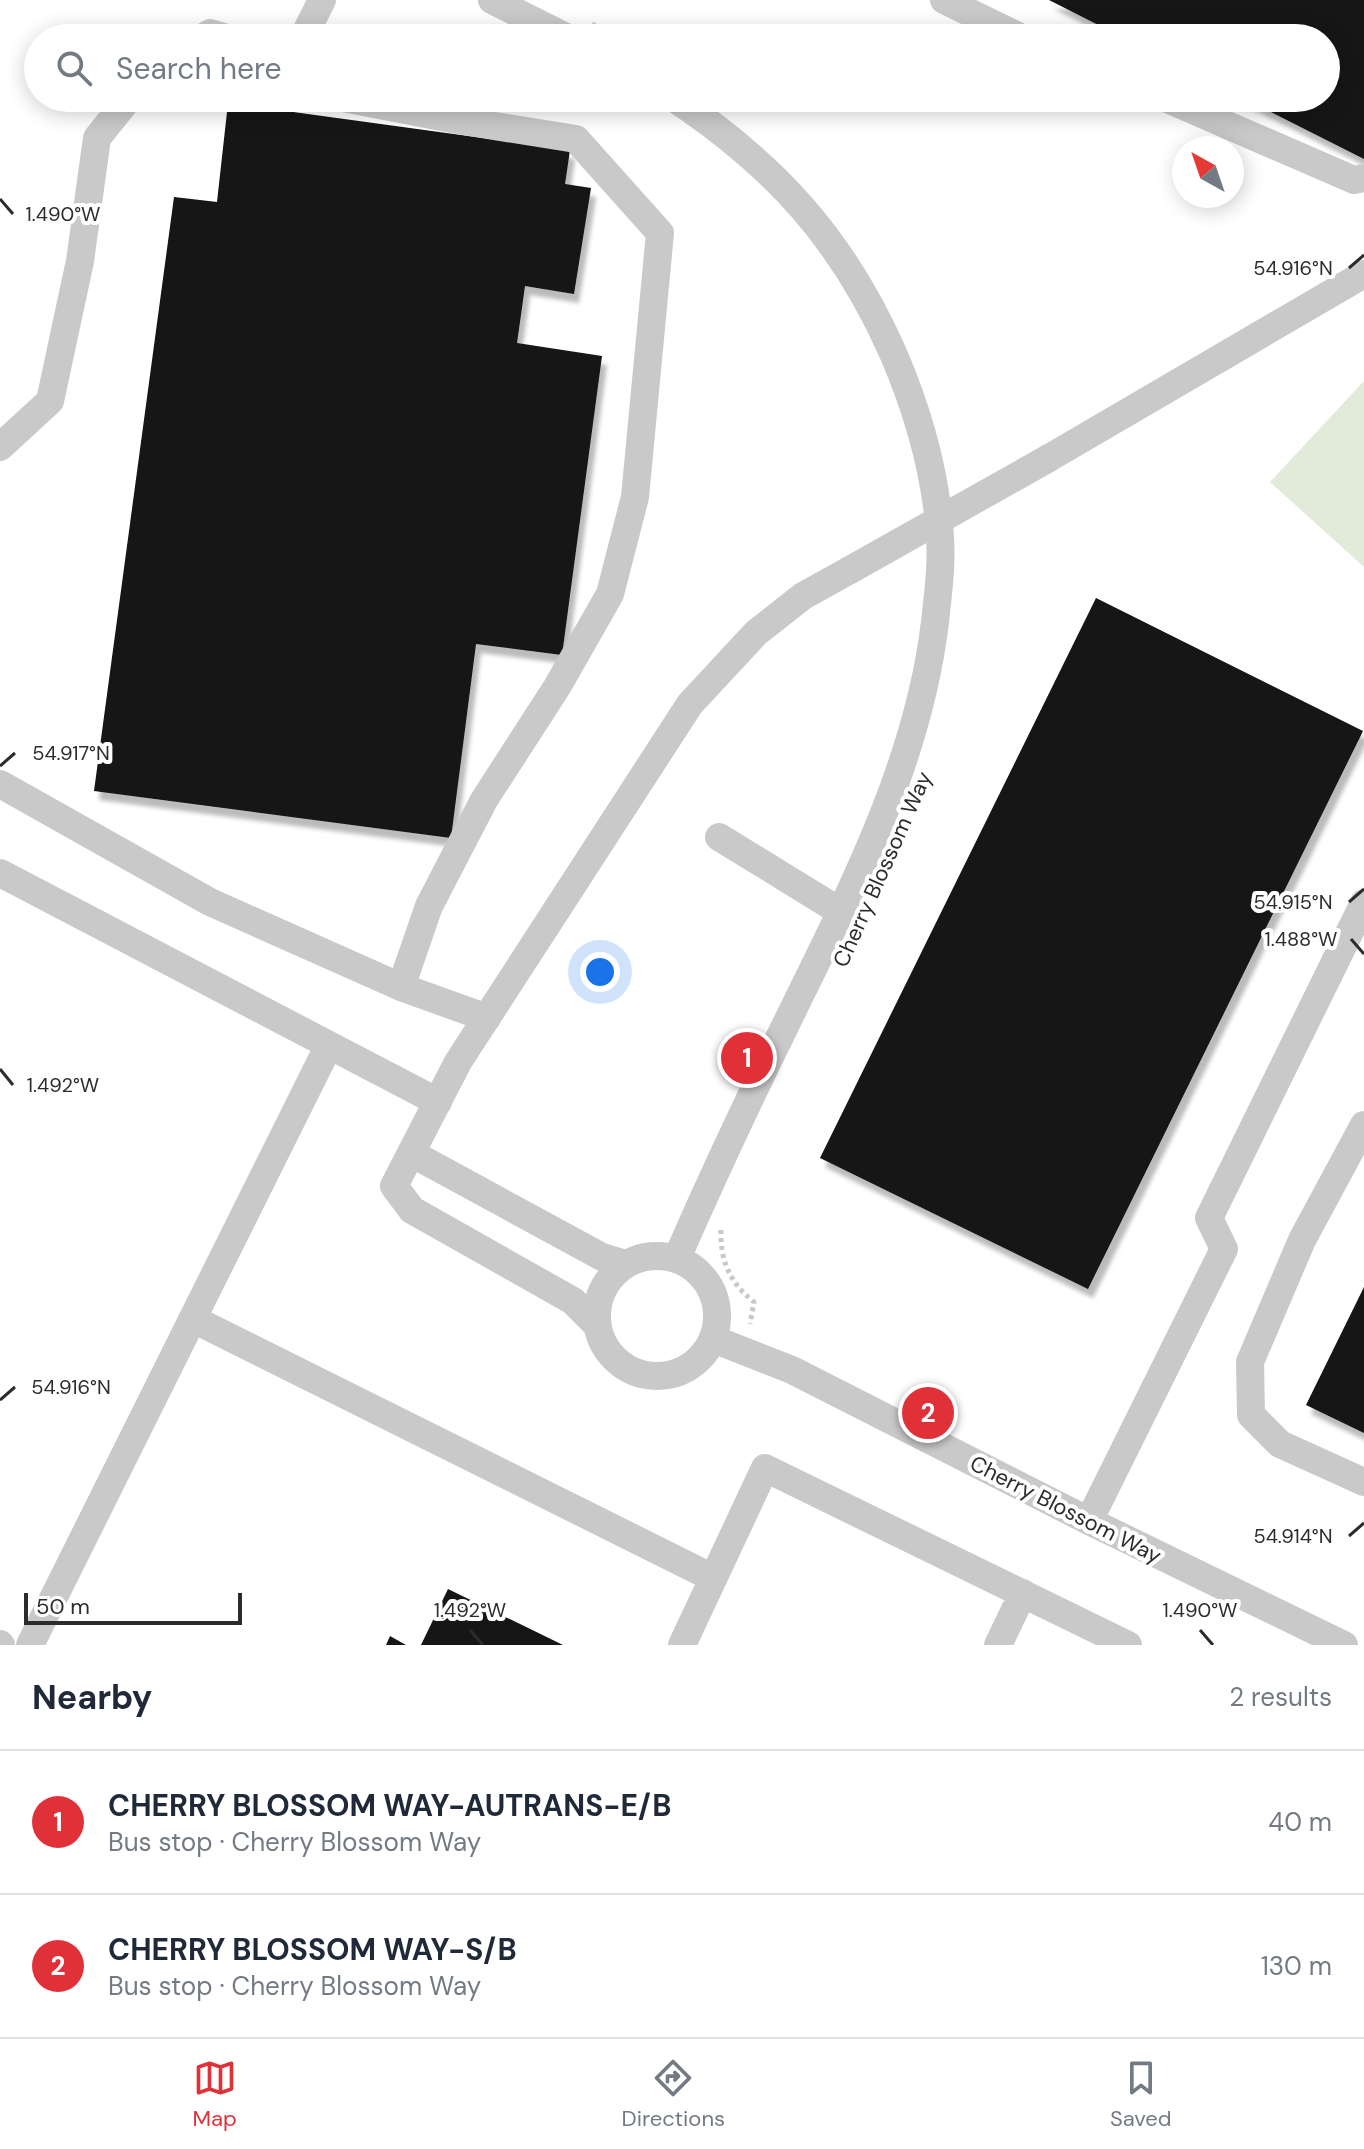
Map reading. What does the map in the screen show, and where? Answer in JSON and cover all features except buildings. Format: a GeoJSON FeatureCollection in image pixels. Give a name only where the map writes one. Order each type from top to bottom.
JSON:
{"type":"FeatureCollection","features":[{"type":"Feature","properties":{"kind":"street"},"geometry":{"type":"LineString","coordinates":[[310,24],[322,0]]}},
{"type":"Feature","properties":{"kind":"street"},"geometry":{"type":"LineString","coordinates":[[492,0],[540,24]]}},
{"type":"Feature","properties":{"kind":"street"},"geometry":{"type":"LineString","coordinates":[[944,0],[993,24]]}},
{"type":"Feature","properties":{"kind":"street"},"geometry":{"type":"LineString","coordinates":[[0,447],[50,401],[80,261],[97,138],[118,112]]}},
{"type":"Feature","properties":{"kind":"street"},"geometry":{"type":"LineString","coordinates":[[401,987],[429,906],[484,800],[557,687],[610,594],[635,497],[660,233],[576,139],[416,112]]}},
{"type":"Feature","properties":{"kind":"street","name":"Cherry Blossom Way"},"geometry":{"type":"LineString","coordinates":[[677,1258],[729,1139],[841,912],[879,826],[910,743],[930,661],[938,594],[940,539],[934,480],[924,442],[904,380],[867,300],[831,241],[791,192],[757,160],[696,112]]}},
{"type":"Feature","properties":{"kind":"street"},"geometry":{"type":"LineString","coordinates":[[1197,112],[1354,180],[1364,178]]}},
{"type":"Feature","properties":{"kind":"street"},"geometry":{"type":"LineString","coordinates":[[597,1325],[573,1301],[412,1210],[394,1186],[458,1062],[690,704],[756,633],[803,596],[1049,458],[1364,274]]}},
{"type":"Feature","properties":{"kind":"street"},"geometry":{"type":"LineString","coordinates":[[0,784],[210,902],[401,987],[487,1018]]}},
{"type":"Feature","properties":{"kind":"street"},"geometry":{"type":"LineString","coordinates":[[719,837],[841,912]]}},
{"type":"Feature","properties":{"kind":"street"},"geometry":{"type":"LineString","coordinates":[[0,873],[438,1102]]}},
{"type":"Feature","properties":{"kind":"street"},"geometry":{"type":"LineString","coordinates":[[1089,1521],[1224,1249],[1209,1218],[1364,903]]}},
{"type":"Feature","properties":{"kind":"street"},"geometry":{"type":"LineString","coordinates":[[30,1645],[329,1045]]}},
{"type":"Feature","properties":{"kind":"street"},"geometry":{"type":"LineString","coordinates":[[1364,1125],[1302,1240],[1250,1362],[1250,1388],[1251,1415],[1280,1444],[1364,1482]]}},
{"type":"Feature","properties":{"kind":"street"},"geometry":{"type":"LineString","coordinates":[[411,1153],[602,1257],[625,1264]]}},
{"type":"Feature","properties":{"kind":"street"},"geometry":{"type":"LineString","coordinates":[[659,1255],[677,1258],[694,1268],[707,1282],[715,1300],[717,1320],[713,1339],[702,1355],[687,1368],[669,1375],[649,1376],[631,1371],[614,1360],[603,1344],[597,1325],[597,1307],[602,1290],[612,1275],[625,1264],[642,1257],[659,1255]]}},
{"type":"Feature","properties":{"kind":"street"},"geometry":{"type":"LineString","coordinates":[[193,1319],[713,1578]]}},
{"type":"Feature","properties":{"kind":"street","name":"Cherry Blossom Way"},"geometry":{"type":"LineString","coordinates":[[713,1339],[792,1370],[1089,1521],[1344,1645]]}},
{"type":"Feature","properties":{"kind":"street"},"geometry":{"type":"LineString","coordinates":[[682,1645],[765,1468],[1128,1645]]}},
{"type":"Feature","properties":{"kind":"street"},"geometry":{"type":"LineString","coordinates":[[998,1645],[1023,1593]]}},
{"type":"Feature","properties":{"kind":"path"},"geometry":{"type":"LineString","coordinates":[[722,1226],[721,1251],[725,1267],[741,1292],[754,1302],[746,1350]]}},
{"type":"Feature","properties":{"kind":"green space"},"geometry":{"type":"Polygon","coordinates":[[[1364,381],[1364,567],[1270,482],[1364,381]]]}},
{"type":"Feature","properties":{"kind":"place","name":"CHERRY BLOSSOM WAY-AUTRANS-E/B"},"geometry":{"type":"Point","coordinates":[747,1058]}},
{"type":"Feature","properties":{"kind":"place","name":"CHERRY BLOSSOM WAY-S/B"},"geometry":{"type":"Point","coordinates":[928,1413]}}]}
